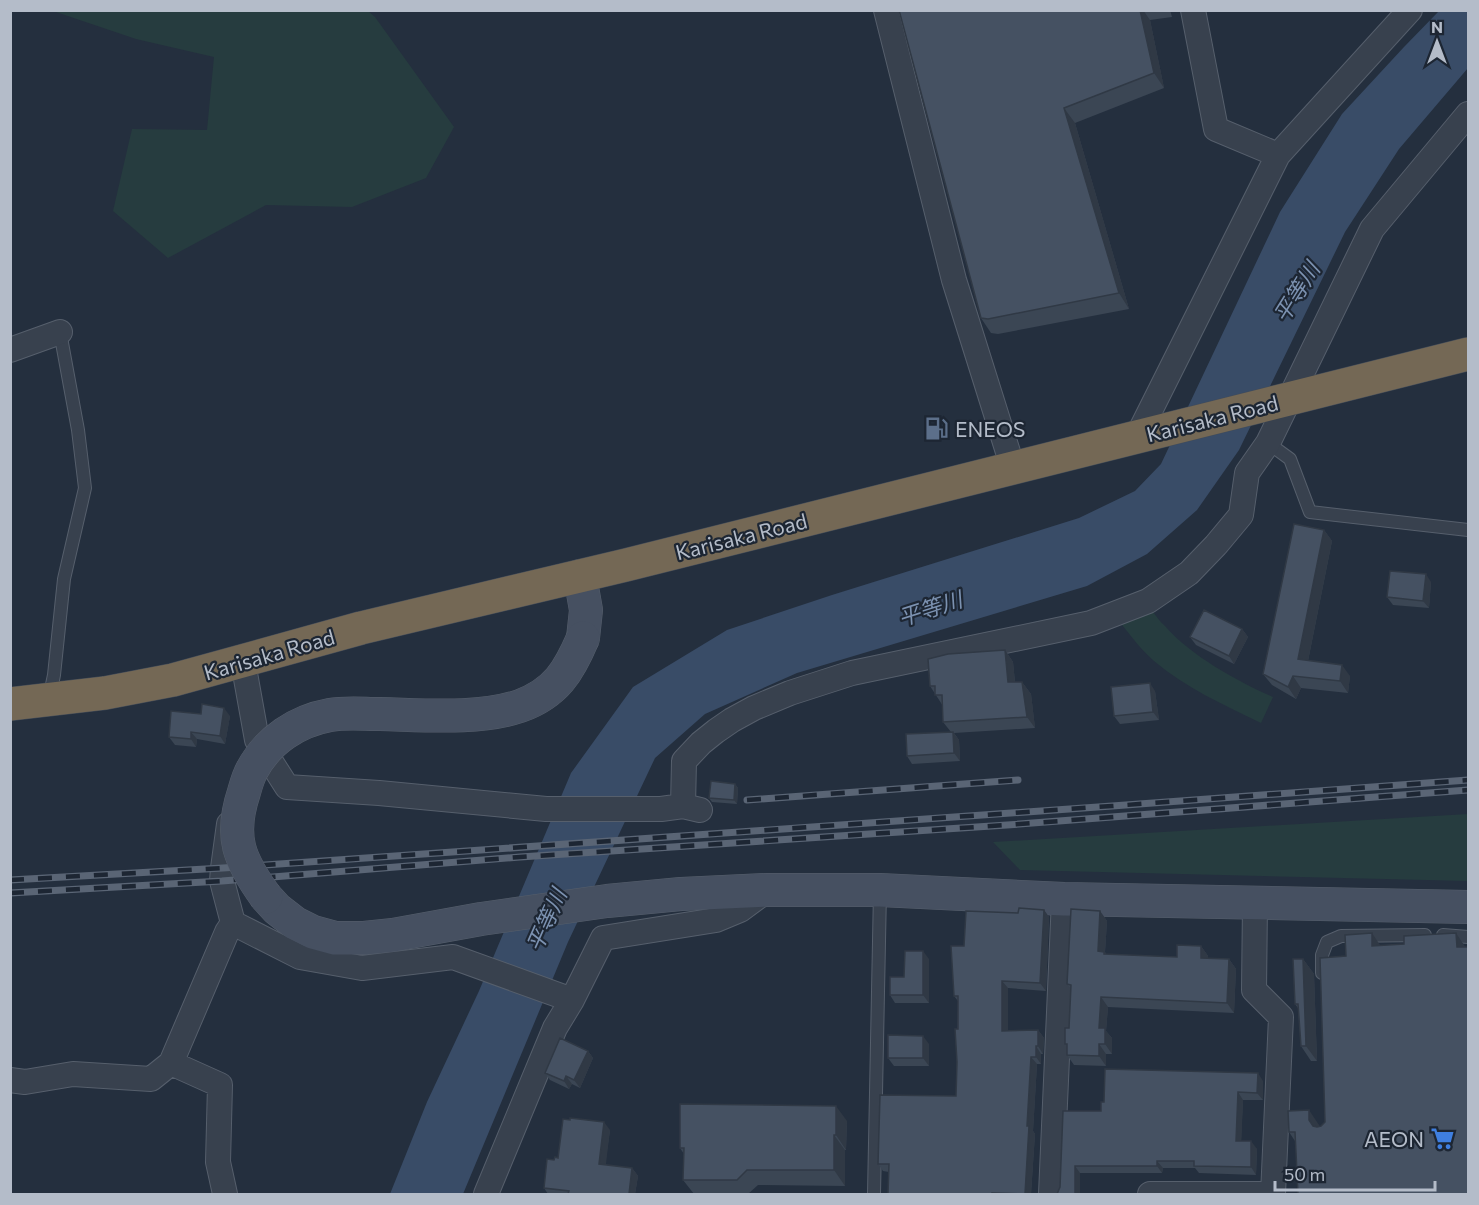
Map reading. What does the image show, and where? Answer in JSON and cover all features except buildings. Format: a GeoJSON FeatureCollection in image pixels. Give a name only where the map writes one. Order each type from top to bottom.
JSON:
{"type":"FeatureCollection","features":[{"type":"Feature","properties":{"kind":"highway","name":"Karisaka Road"},"geometry":{"type":"LineString","coordinates":[[10,704],[105,693],[173,680],[361,628],[579,576],[1468,354]]}},
{"type":"Feature","properties":{"kind":"street"},"geometry":{"type":"LineString","coordinates":[[886,10],[954,280],[1013,468]]}},
{"type":"Feature","properties":{"kind":"street"},"geometry":{"type":"LineString","coordinates":[[1193,10],[1216,129],[1278,155]]}},
{"type":"Feature","properties":{"kind":"street"},"geometry":{"type":"LineString","coordinates":[[1143,435],[1278,155],[1410,10]]}},
{"type":"Feature","properties":{"kind":"street"},"geometry":{"type":"LineString","coordinates":[[243,662],[256,740],[287,787],[379,793],[546,809],[681,808],[684,761],[716,730],[754,708],[790,693],[852,673],[1091,623],[1148,601],[1189,573],[1241,515],[1247,473],[1268,443],[1278,402],[1372,229],[1468,114]]}},
{"type":"Feature","properties":{"kind":"street"},"geometry":{"type":"LineString","coordinates":[[10,350],[60,332]]}},
{"type":"Feature","properties":{"kind":"street"},"geometry":{"type":"LineString","coordinates":[[579,576],[586,610],[583,638],[571,664],[556,684],[544,695],[521,705],[478,715],[332,714],[308,721],[270,744],[250,772],[239,808],[237,837],[240,855],[255,882],[277,909],[295,923],[313,932],[335,938],[364,938],[607,901],[681,894],[767,890],[880,890],[1064,899],[1468,907]]}},
{"type":"Feature","properties":{"kind":"street"},"geometry":{"type":"LineString","coordinates":[[10,1080],[25,1082],[73,1074],[151,1079],[171,1064],[227,932],[233,923],[222,881],[223,867],[229,825],[241,772],[256,740]]}},
{"type":"Feature","properties":{"kind":"street"},"geometry":{"type":"LineString","coordinates":[[486,1194],[555,1028],[564,997],[603,938],[716,920],[740,910],[767,890]]}},
{"type":"Feature","properties":{"kind":"street"},"geometry":{"type":"LineString","coordinates":[[1051,1194],[1064,899]]}},
{"type":"Feature","properties":{"kind":"street"},"geometry":{"type":"LineString","coordinates":[[1150,1194],[1273,1194],[1281,1017],[1254,990],[1255,903]]}},
{"type":"Feature","properties":{"kind":"street"},"geometry":{"type":"LineString","coordinates":[[233,923],[300,957],[362,968],[453,957],[564,997]]}},
{"type":"Feature","properties":{"kind":"street"},"geometry":{"type":"LineString","coordinates":[[171,1064],[220,1085],[218,1162],[225,1194]]}},
{"type":"Feature","properties":{"kind":"lane"},"geometry":{"type":"LineString","coordinates":[[49,700],[54,675],[64,579],[85,488],[78,430],[60,332]]}},
{"type":"Feature","properties":{"kind":"lane"},"geometry":{"type":"LineString","coordinates":[[1268,443],[1290,459],[1310,512],[1468,530]]}},
{"type":"Feature","properties":{"kind":"lane"},"geometry":{"type":"LineString","coordinates":[[874,1194],[880,890]]}},
{"type":"Feature","properties":{"kind":"lane"},"geometry":{"type":"LineString","coordinates":[[1322,988],[1324,948],[1327,942],[1341,936],[1468,936]]}},
{"type":"Feature","properties":{"kind":"green space"},"geometry":{"type":"Polygon","coordinates":[[[53,11],[368,11],[375,17],[454,127],[426,178],[352,207],[266,205],[168,258],[113,211],[132,129],[207,130],[214,57],[136,39],[53,11]]]}},
{"type":"Feature","properties":{"kind":"green space"},"geometry":{"type":"Polygon","coordinates":[[[1150,608],[1188,648],[1230,675],[1273,697],[1261,723],[1206,695],[1166,671],[1144,651],[1117,619],[1150,608]]]}},
{"type":"Feature","properties":{"kind":"green space"},"geometry":{"type":"Polygon","coordinates":[[[1468,814],[1468,881],[1020,870],[993,842],[1468,814]]]}},
{"type":"Feature","properties":{"kind":"water","name":"平等川"},"geometry":{"type":"Polygon","coordinates":[[[1439,11],[1468,11],[1468,68],[1399,149],[1345,232],[1239,450],[1197,510],[1147,554],[1087,586],[797,673],[705,714],[655,758],[568,942],[463,1194],[390,1194],[427,1102],[479,991],[571,773],[633,687],[727,630],[1079,518],[1135,491],[1161,464],[1280,212],[1342,114],[1439,11]]]}},
{"type":"Feature","properties":{"kind":"railway"},"geometry":{"type":"LineString","coordinates":[[747,800],[1018,780]]}},
{"type":"Feature","properties":{"kind":"railway"},"geometry":{"type":"LineString","coordinates":[[10,880],[223,868],[1468,780]]}},
{"type":"Feature","properties":{"kind":"railway"},"geometry":{"type":"LineString","coordinates":[[10,893],[222,881],[520,857],[1007,825],[1468,790]]}},
{"type":"Feature","properties":{"kind":"place","name":"ENEOS"},"geometry":{"type":"Point","coordinates":[937,428]}},
{"type":"Feature","properties":{"kind":"place","name":"AEON"},"geometry":{"type":"Point","coordinates":[1442,1138]}}]}
